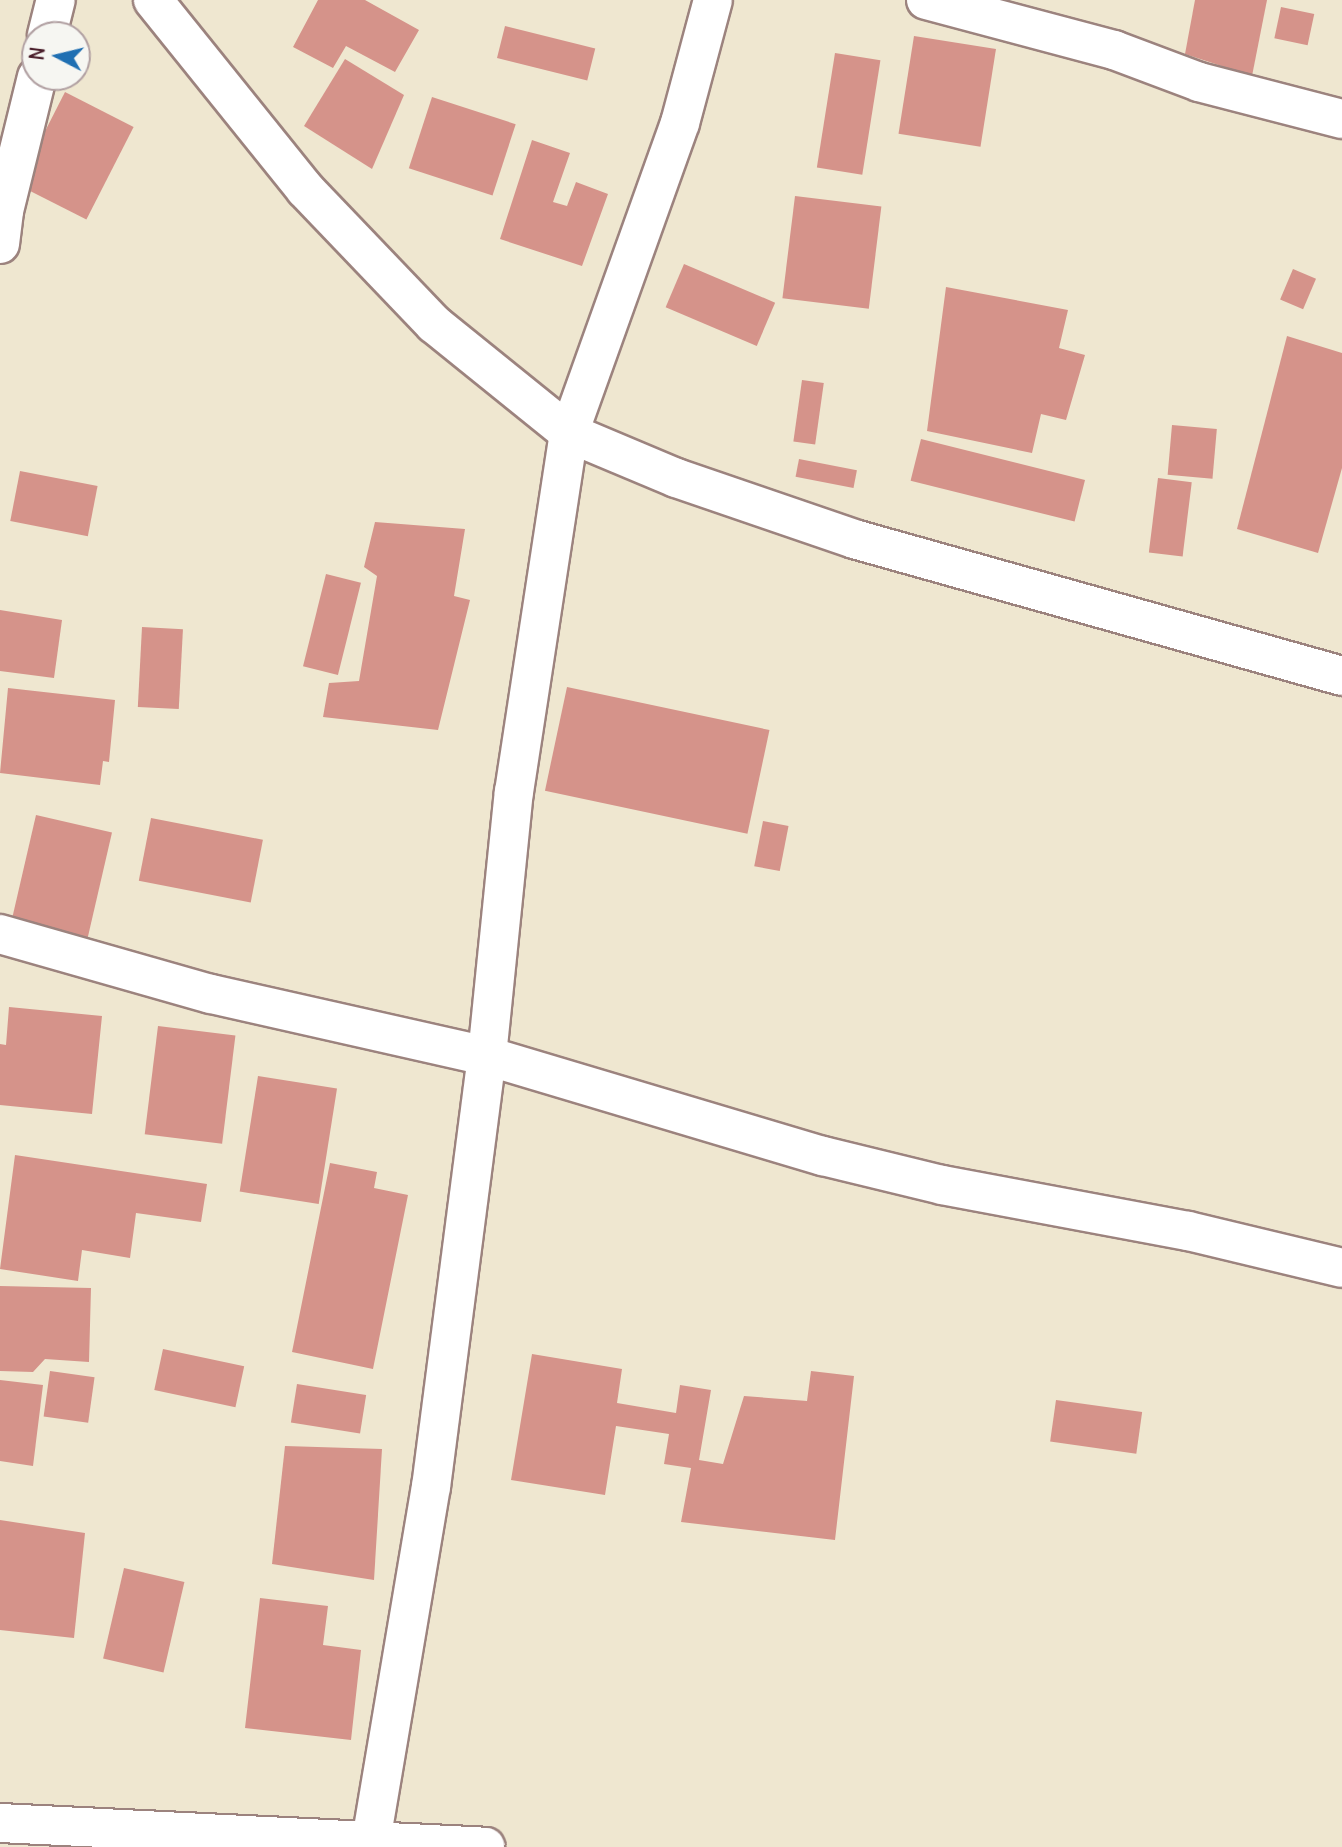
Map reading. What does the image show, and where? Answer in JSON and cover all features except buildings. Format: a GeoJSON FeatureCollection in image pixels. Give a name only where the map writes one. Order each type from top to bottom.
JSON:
{"type":"FeatureCollection","features":[{"type":"Feature","properties":{"kind":"street"},"geometry":{"type":"LineString","coordinates":[[51,21],[56,0]]}},
{"type":"Feature","properties":{"kind":"street"},"geometry":{"type":"LineString","coordinates":[[153,0],[305,189],[415,304],[495,376],[569,433],[676,478],[854,539],[1342,676]]}},
{"type":"Feature","properties":{"kind":"street"},"geometry":{"type":"LineString","coordinates":[[371,1841],[431,1487],[487,1056],[519,751],[569,433],[680,123],[713,0]]}},
{"type":"Feature","properties":{"kind":"street"},"geometry":{"type":"LineString","coordinates":[[926,0],[1115,50],[1199,82],[1342,119]]}},
{"type":"Feature","properties":{"kind":"street"},"geometry":{"type":"LineString","coordinates":[[0,244],[34,91]]}},
{"type":"Feature","properties":{"kind":"street"},"geometry":{"type":"LineString","coordinates":[[0,934],[211,994],[487,1056],[823,1156],[942,1185],[1163,1226],[1342,1268]]}},
{"type":"Feature","properties":{"kind":"street"},"geometry":{"type":"LineString","coordinates":[[0,1823],[485,1847]]}}]}
